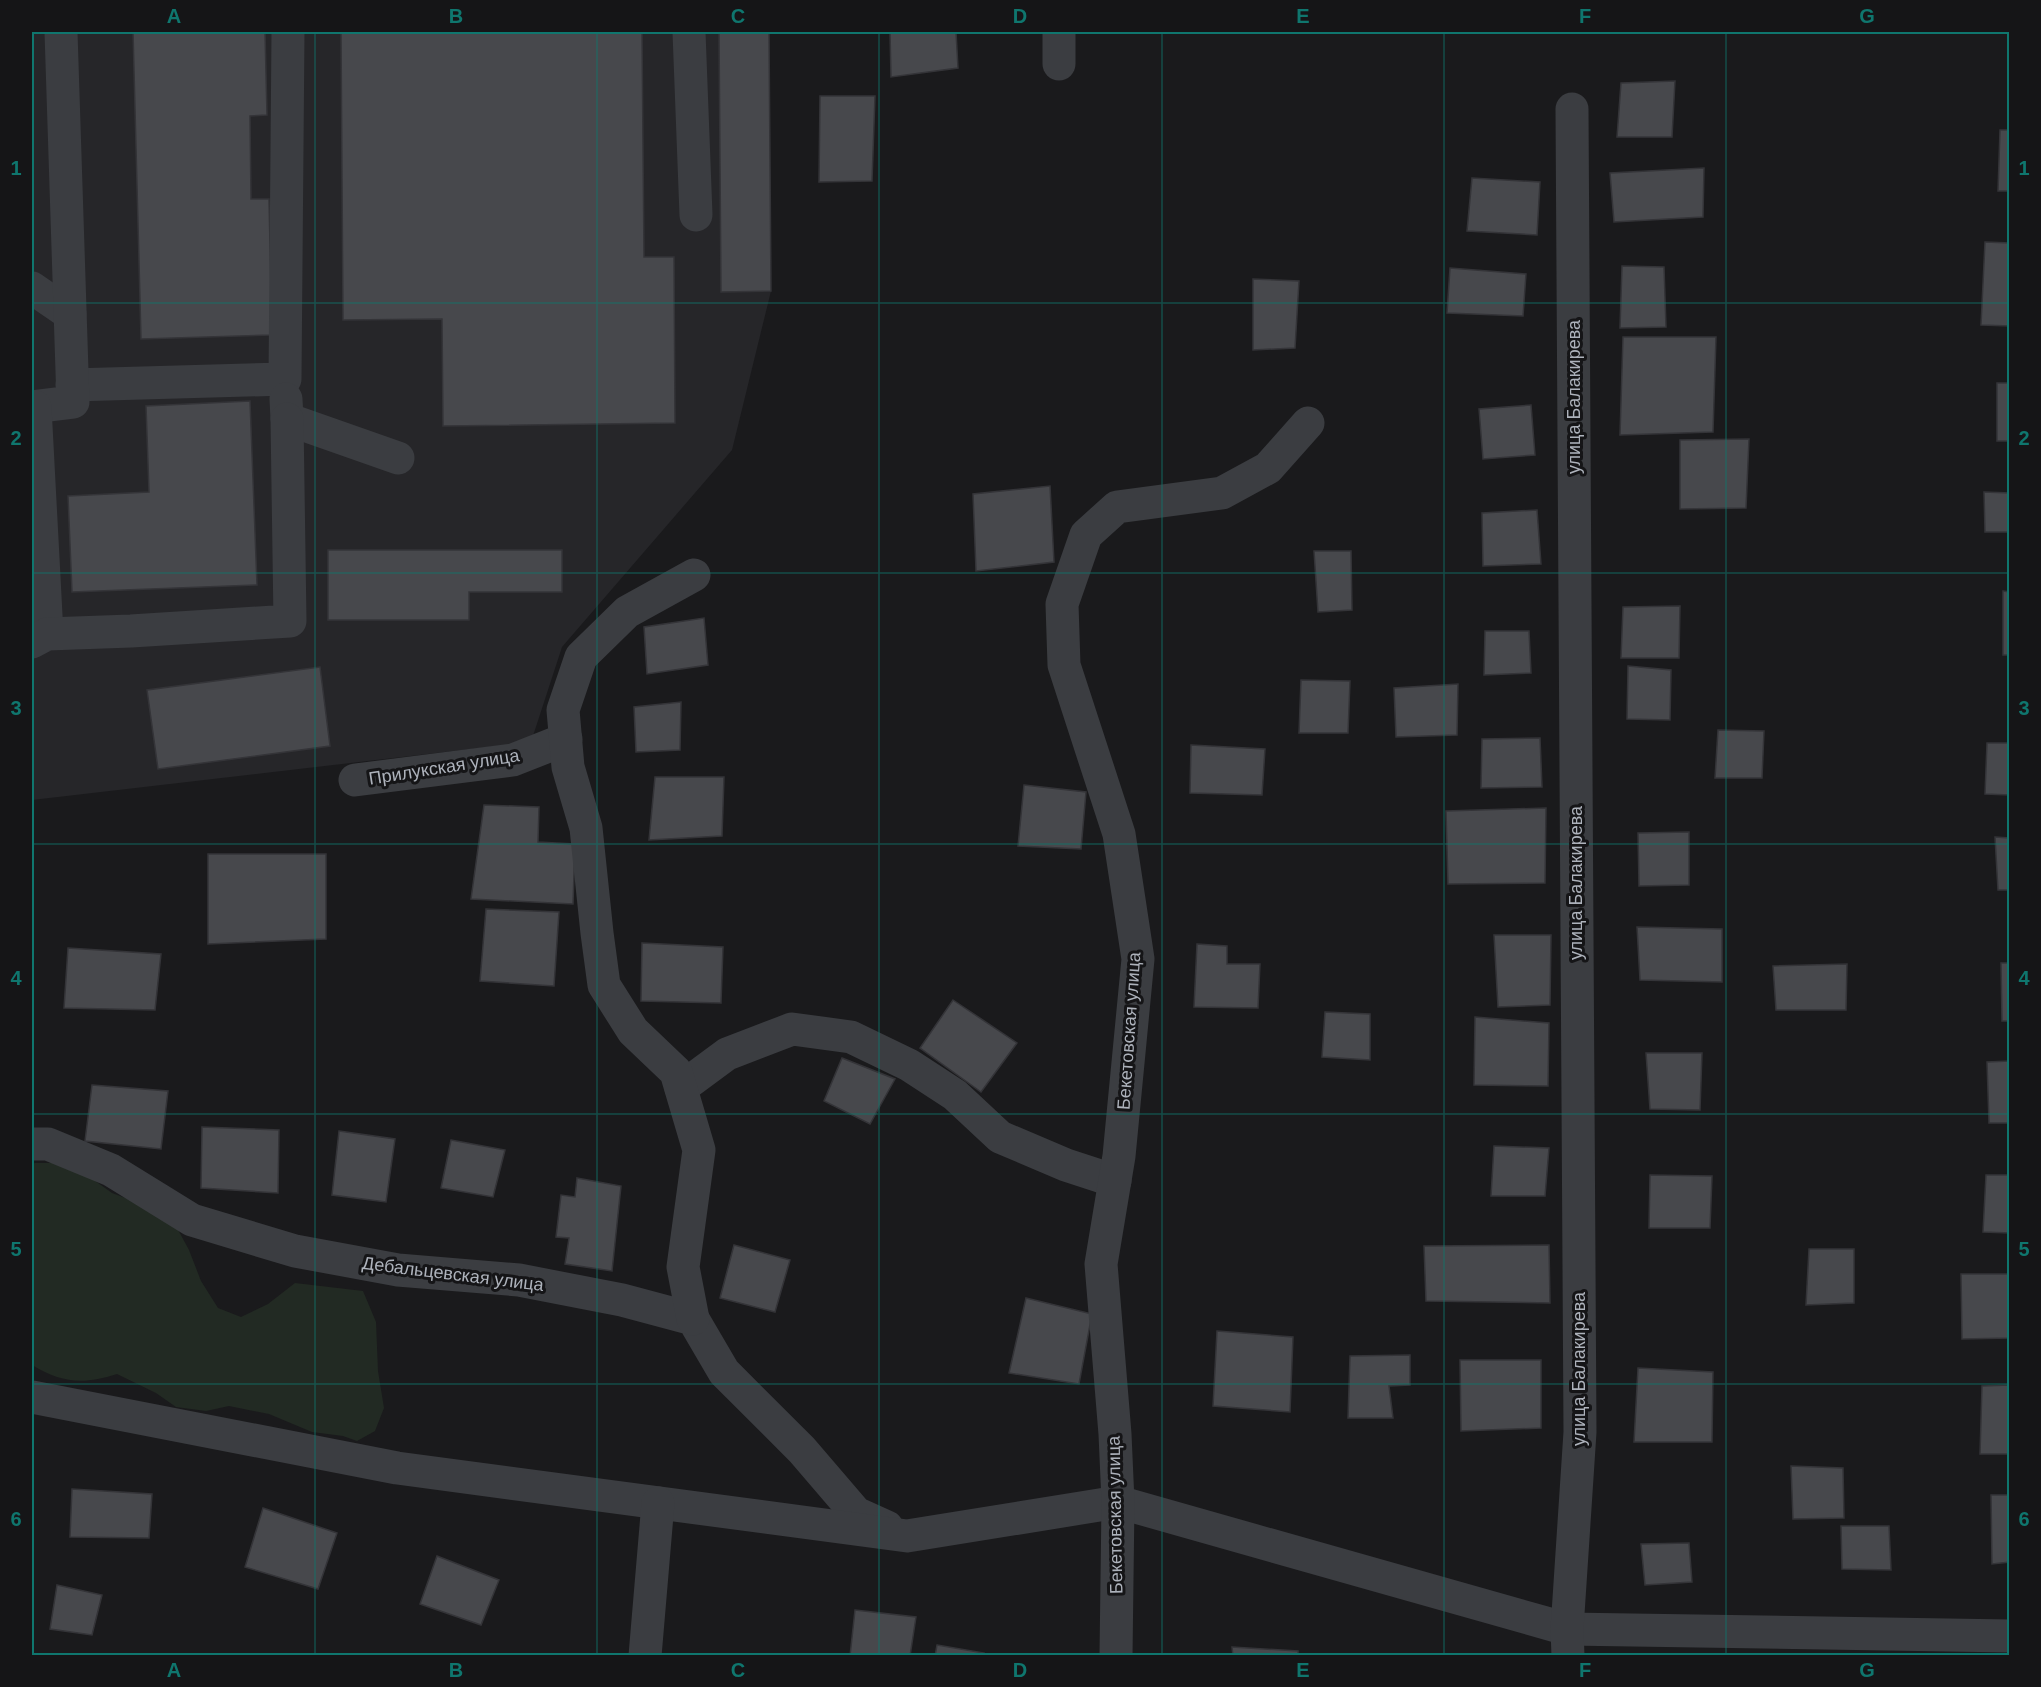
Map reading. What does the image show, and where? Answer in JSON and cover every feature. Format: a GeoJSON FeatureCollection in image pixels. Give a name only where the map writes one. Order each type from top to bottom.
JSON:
{"type":"FeatureCollection","features":[{"type":"Feature","properties":{"kind":"street"},"geometry":{"type":"LineString","coordinates":[[61,32],[73,402],[33,407],[39,638],[290,621],[285,379],[288,32]]}},
{"type":"Feature","properties":{"kind":"street"},"geometry":{"type":"LineString","coordinates":[[689,32],[696,215]]}},
{"type":"Feature","properties":{"kind":"street"},"geometry":{"type":"LineString","coordinates":[[1059,32],[1059,64]]}},
{"type":"Feature","properties":{"kind":"street","name":"улица Балакирева"},"geometry":{"type":"LineString","coordinates":[[1568,1642],[1580,1432],[1572,109]]}},
{"type":"Feature","properties":{"kind":"street"},"geometry":{"type":"LineString","coordinates":[[32,288],[69,314]]}},
{"type":"Feature","properties":{"kind":"street"},"geometry":{"type":"LineString","coordinates":[[72,385],[285,379]]}},
{"type":"Feature","properties":{"kind":"street"},"geometry":{"type":"LineString","coordinates":[[286,419],[398,458]]}},
{"type":"Feature","properties":{"kind":"street","name":"Бекетовская улица"},"geometry":{"type":"LineString","coordinates":[[1116,1656],[1118,1502],[1115,1434],[1101,1264],[1119,1156],[1138,959],[1119,834],[1064,665],[1062,604],[1086,535],[1117,507],[1222,493],[1268,468],[1308,423]]}},
{"type":"Feature","properties":{"kind":"street"},"geometry":{"type":"LineString","coordinates":[[694,575],[627,612],[581,657],[563,710],[568,767],[586,828],[604,985],[633,1031],[676,1072],[699,1150],[683,1266],[693,1318],[724,1372],[802,1450],[856,1513],[908,1536]]}},
{"type":"Feature","properties":{"kind":"street","name":"Прилукская улица"},"geometry":{"type":"LineString","coordinates":[[355,780],[513,760],[566,739]]}},
{"type":"Feature","properties":{"kind":"street"},"geometry":{"type":"LineString","coordinates":[[681,1088],[727,1054],[792,1029],[851,1036],[909,1065],[956,1095],[1000,1137],[1066,1166],[1115,1181]]}},
{"type":"Feature","properties":{"kind":"street","name":"Дебальцевская улица"},"geometry":{"type":"LineString","coordinates":[[32,1144],[48,1144],[111,1170],[192,1220],[295,1251],[398,1270],[519,1280],[622,1300],[693,1318]]}},
{"type":"Feature","properties":{"kind":"street"},"geometry":{"type":"LineString","coordinates":[[32,1396],[397,1468],[908,1536],[1118,1502],[1568,1642],[2010,1636]]}},
{"type":"Feature","properties":{"kind":"street"},"geometry":{"type":"LineString","coordinates":[[645,1656],[658,1503]]}},
{"type":"Feature","properties":{"kind":"shaded area"},"geometry":{"type":"Polygon","coordinates":[[[32,32],[769,32],[771,291],[732,450],[562,647],[531,742],[32,800],[32,32]]]}},
{"type":"Feature","properties":{"kind":"shaded area"},"geometry":{"type":"Polygon","coordinates":[[[70,1163],[112,1193],[158,1210],[176,1226],[189,1250],[201,1281],[218,1308],[241,1317],[268,1304],[295,1283],[363,1291],[376,1322],[378,1371],[384,1408],[375,1431],[357,1441],[343,1436],[312,1432],[269,1414],[229,1406],[206,1411],[176,1407],[156,1393],[117,1374],[94,1380],[63,1379],[32,1365],[32,1164],[70,1163]]]}},
{"type":"Feature","properties":{"kind":"building"},"geometry":{"type":"Polygon","coordinates":[[[133,32],[265,32],[267,115],[250,116],[251,199],[269,199],[272,335],[141,339],[133,32]]]}},
{"type":"Feature","properties":{"kind":"building"},"geometry":{"type":"Polygon","coordinates":[[[341,32],[642,32],[644,257],[674,257],[675,423],[443,426],[442,319],[343,320],[341,32]]]}},
{"type":"Feature","properties":{"kind":"building"},"geometry":{"type":"Polygon","coordinates":[[[719,32],[769,32],[771,291],[721,292],[719,32]]]}},
{"type":"Feature","properties":{"kind":"building"},"geometry":{"type":"Polygon","coordinates":[[[890,32],[956,32],[958,68],[891,77],[890,32]]]}},
{"type":"Feature","properties":{"kind":"building"},"geometry":{"type":"Polygon","coordinates":[[[1675,81],[1672,137],[1617,137],[1621,83],[1675,81]]]}},
{"type":"Feature","properties":{"kind":"building"},"geometry":{"type":"Polygon","coordinates":[[[820,96],[875,96],[872,181],[819,182],[820,96]]]}},
{"type":"Feature","properties":{"kind":"building"},"geometry":{"type":"Polygon","coordinates":[[[2000,130],[2010,130],[2010,191],[1998,191],[2000,130]]]}},
{"type":"Feature","properties":{"kind":"building"},"geometry":{"type":"Polygon","coordinates":[[[1704,168],[1703,217],[1614,222],[1610,173],[1704,168]]]}},
{"type":"Feature","properties":{"kind":"building"},"geometry":{"type":"Polygon","coordinates":[[[1472,178],[1540,182],[1537,235],[1467,231],[1472,178]]]}},
{"type":"Feature","properties":{"kind":"building"},"geometry":{"type":"Polygon","coordinates":[[[1985,242],[2010,243],[2010,326],[1981,325],[1985,242]]]}},
{"type":"Feature","properties":{"kind":"building"},"geometry":{"type":"Polygon","coordinates":[[[1622,266],[1664,267],[1666,327],[1620,328],[1622,266]]]}},
{"type":"Feature","properties":{"kind":"building"},"geometry":{"type":"Polygon","coordinates":[[[1450,268],[1526,274],[1523,316],[1447,313],[1450,268]]]}},
{"type":"Feature","properties":{"kind":"building"},"geometry":{"type":"Polygon","coordinates":[[[1253,279],[1299,281],[1295,348],[1253,350],[1253,279]]]}},
{"type":"Feature","properties":{"kind":"building"},"geometry":{"type":"Polygon","coordinates":[[[1623,337],[1716,337],[1713,432],[1620,435],[1623,337]]]}},
{"type":"Feature","properties":{"kind":"building"},"geometry":{"type":"Polygon","coordinates":[[[1997,383],[2010,383],[2010,441],[1997,441],[1997,383]]]}},
{"type":"Feature","properties":{"kind":"building"},"geometry":{"type":"Polygon","coordinates":[[[250,401],[257,585],[72,592],[68,496],[149,492],[146,406],[250,401]]]}},
{"type":"Feature","properties":{"kind":"building"},"geometry":{"type":"Polygon","coordinates":[[[1531,405],[1535,455],[1483,459],[1479,409],[1531,405]]]}},
{"type":"Feature","properties":{"kind":"building"},"geometry":{"type":"Polygon","coordinates":[[[1749,439],[1746,508],[1680,509],[1680,440],[1749,439]]]}},
{"type":"Feature","properties":{"kind":"building"},"geometry":{"type":"Polygon","coordinates":[[[1050,486],[1054,562],[976,571],[973,494],[1050,486]]]}},
{"type":"Feature","properties":{"kind":"building"},"geometry":{"type":"Polygon","coordinates":[[[1984,492],[2010,493],[2010,532],[1985,532],[1984,492]]]}},
{"type":"Feature","properties":{"kind":"building"},"geometry":{"type":"Polygon","coordinates":[[[1537,510],[1541,564],[1483,566],[1482,513],[1537,510]]]}},
{"type":"Feature","properties":{"kind":"building"},"geometry":{"type":"Polygon","coordinates":[[[328,550],[562,550],[562,592],[469,592],[469,620],[328,620],[328,550]]]}},
{"type":"Feature","properties":{"kind":"building"},"geometry":{"type":"Polygon","coordinates":[[[1314,551],[1351,551],[1352,610],[1318,612],[1314,551]]]}},
{"type":"Feature","properties":{"kind":"building"},"geometry":{"type":"Polygon","coordinates":[[[2003,591],[2010,592],[2010,655],[2003,655],[2003,591]]]}},
{"type":"Feature","properties":{"kind":"building"},"geometry":{"type":"Polygon","coordinates":[[[1680,606],[1679,658],[1621,658],[1623,607],[1680,606]]]}},
{"type":"Feature","properties":{"kind":"building"},"geometry":{"type":"Polygon","coordinates":[[[704,618],[708,665],[647,674],[644,627],[704,618]]]}},
{"type":"Feature","properties":{"kind":"building"},"geometry":{"type":"Polygon","coordinates":[[[1485,631],[1529,631],[1531,673],[1484,675],[1485,631]]]}},
{"type":"Feature","properties":{"kind":"building"},"geometry":{"type":"Polygon","coordinates":[[[1628,666],[1671,670],[1670,720],[1627,719],[1628,666]]]}},
{"type":"Feature","properties":{"kind":"building"},"geometry":{"type":"Polygon","coordinates":[[[320,667],[330,746],[158,769],[147,690],[320,667]]]}},
{"type":"Feature","properties":{"kind":"building"},"geometry":{"type":"Polygon","coordinates":[[[1301,680],[1350,681],[1348,733],[1299,733],[1301,680]]]}},
{"type":"Feature","properties":{"kind":"building"},"geometry":{"type":"Polygon","coordinates":[[[1458,684],[1457,735],[1396,737],[1394,688],[1458,684]]]}},
{"type":"Feature","properties":{"kind":"building"},"geometry":{"type":"Polygon","coordinates":[[[681,702],[680,750],[636,752],[634,707],[681,702]]]}},
{"type":"Feature","properties":{"kind":"building"},"geometry":{"type":"Polygon","coordinates":[[[1718,730],[1764,731],[1762,778],[1715,778],[1718,730]]]}},
{"type":"Feature","properties":{"kind":"building"},"geometry":{"type":"Polygon","coordinates":[[[1540,738],[1542,787],[1481,788],[1482,739],[1540,738]]]}},
{"type":"Feature","properties":{"kind":"building"},"geometry":{"type":"Polygon","coordinates":[[[1987,743],[2010,743],[2010,795],[1985,794],[1987,743]]]}},
{"type":"Feature","properties":{"kind":"building"},"geometry":{"type":"Polygon","coordinates":[[[1191,745],[1265,749],[1262,795],[1190,793],[1191,745]]]}},
{"type":"Feature","properties":{"kind":"building"},"geometry":{"type":"Polygon","coordinates":[[[655,777],[724,777],[722,836],[649,840],[655,777]]]}},
{"type":"Feature","properties":{"kind":"building"},"geometry":{"type":"Polygon","coordinates":[[[1024,785],[1086,792],[1081,849],[1018,846],[1024,785]]]}},
{"type":"Feature","properties":{"kind":"building"},"geometry":{"type":"Polygon","coordinates":[[[484,805],[539,807],[538,842],[575,844],[573,904],[471,899],[484,805]]]}},
{"type":"Feature","properties":{"kind":"building"},"geometry":{"type":"Polygon","coordinates":[[[1546,808],[1545,883],[1448,884],[1446,811],[1546,808]]]}},
{"type":"Feature","properties":{"kind":"building"},"geometry":{"type":"Polygon","coordinates":[[[1689,832],[1689,885],[1639,886],[1638,833],[1689,832]]]}},
{"type":"Feature","properties":{"kind":"building"},"geometry":{"type":"Polygon","coordinates":[[[1995,837],[2010,838],[2010,890],[1998,890],[1995,837]]]}},
{"type":"Feature","properties":{"kind":"building"},"geometry":{"type":"Polygon","coordinates":[[[208,854],[326,854],[326,939],[208,944],[208,854]]]}},
{"type":"Feature","properties":{"kind":"building"},"geometry":{"type":"Polygon","coordinates":[[[486,909],[559,912],[554,986],[480,981],[486,909]]]}},
{"type":"Feature","properties":{"kind":"building"},"geometry":{"type":"Polygon","coordinates":[[[1637,927],[1722,929],[1722,982],[1640,980],[1637,927]]]}},
{"type":"Feature","properties":{"kind":"building"},"geometry":{"type":"Polygon","coordinates":[[[1494,935],[1551,935],[1550,1005],[1498,1007],[1494,935]]]}},
{"type":"Feature","properties":{"kind":"building"},"geometry":{"type":"Polygon","coordinates":[[[642,943],[723,947],[721,1003],[641,1001],[642,943]]]}},
{"type":"Feature","properties":{"kind":"building"},"geometry":{"type":"Polygon","coordinates":[[[1197,944],[1227,946],[1227,964],[1260,964],[1258,1008],[1194,1007],[1197,944]]]}},
{"type":"Feature","properties":{"kind":"building"},"geometry":{"type":"Polygon","coordinates":[[[68,948],[161,954],[155,1010],[64,1008],[68,948]]]}},
{"type":"Feature","properties":{"kind":"building"},"geometry":{"type":"Polygon","coordinates":[[[2001,963],[2010,963],[2010,1021],[2002,1021],[2001,963]]]}},
{"type":"Feature","properties":{"kind":"building"},"geometry":{"type":"Polygon","coordinates":[[[1847,964],[1846,1010],[1776,1010],[1773,966],[1847,964]]]}},
{"type":"Feature","properties":{"kind":"building"},"geometry":{"type":"Polygon","coordinates":[[[953,1000],[1017,1043],[981,1092],[920,1048],[953,1000]]]}},
{"type":"Feature","properties":{"kind":"building"},"geometry":{"type":"Polygon","coordinates":[[[1325,1012],[1370,1014],[1370,1060],[1322,1057],[1325,1012]]]}},
{"type":"Feature","properties":{"kind":"building"},"geometry":{"type":"Polygon","coordinates":[[[1475,1017],[1549,1023],[1548,1086],[1474,1085],[1475,1017]]]}},
{"type":"Feature","properties":{"kind":"building"},"geometry":{"type":"Polygon","coordinates":[[[1646,1053],[1702,1053],[1700,1110],[1650,1109],[1646,1053]]]}},
{"type":"Feature","properties":{"kind":"building"},"geometry":{"type":"Polygon","coordinates":[[[842,1058],[895,1079],[870,1124],[824,1101],[842,1058]]]}},
{"type":"Feature","properties":{"kind":"building"},"geometry":{"type":"Polygon","coordinates":[[[2010,1061],[2010,1123],[1989,1123],[1987,1062],[2010,1061]]]}},
{"type":"Feature","properties":{"kind":"building"},"geometry":{"type":"Polygon","coordinates":[[[92,1085],[168,1091],[161,1149],[85,1141],[92,1085]]]}},
{"type":"Feature","properties":{"kind":"building"},"geometry":{"type":"Polygon","coordinates":[[[202,1127],[279,1130],[278,1193],[201,1188],[202,1127]]]}},
{"type":"Feature","properties":{"kind":"building"},"geometry":{"type":"Polygon","coordinates":[[[339,1131],[395,1139],[386,1202],[332,1195],[339,1131]]]}},
{"type":"Feature","properties":{"kind":"building"},"geometry":{"type":"Polygon","coordinates":[[[451,1140],[505,1150],[493,1197],[441,1188],[451,1140]]]}},
{"type":"Feature","properties":{"kind":"building"},"geometry":{"type":"Polygon","coordinates":[[[1494,1146],[1549,1148],[1545,1196],[1491,1196],[1494,1146]]]}},
{"type":"Feature","properties":{"kind":"building"},"geometry":{"type":"Polygon","coordinates":[[[1650,1175],[1712,1176],[1710,1228],[1649,1228],[1650,1175]]]}},
{"type":"Feature","properties":{"kind":"building"},"geometry":{"type":"Polygon","coordinates":[[[1986,1175],[2010,1175],[2010,1233],[1983,1232],[1986,1175]]]}},
{"type":"Feature","properties":{"kind":"building"},"geometry":{"type":"Polygon","coordinates":[[[577,1178],[621,1186],[612,1271],[565,1264],[569,1238],[556,1237],[561,1195],[575,1197],[577,1178]]]}},
{"type":"Feature","properties":{"kind":"building"},"geometry":{"type":"Polygon","coordinates":[[[734,1245],[790,1260],[775,1312],[720,1298],[734,1245]]]}},
{"type":"Feature","properties":{"kind":"building"},"geometry":{"type":"Polygon","coordinates":[[[1549,1245],[1550,1303],[1426,1301],[1424,1246],[1549,1245]]]}},
{"type":"Feature","properties":{"kind":"building"},"geometry":{"type":"Polygon","coordinates":[[[1809,1249],[1854,1249],[1854,1303],[1806,1305],[1809,1249]]]}},
{"type":"Feature","properties":{"kind":"building"},"geometry":{"type":"Polygon","coordinates":[[[1961,1274],[2010,1274],[2010,1338],[1962,1339],[1961,1274]]]}},
{"type":"Feature","properties":{"kind":"building"},"geometry":{"type":"Polygon","coordinates":[[[1026,1298],[1092,1314],[1079,1384],[1009,1373],[1026,1298]]]}},
{"type":"Feature","properties":{"kind":"building"},"geometry":{"type":"Polygon","coordinates":[[[1217,1331],[1293,1337],[1290,1412],[1213,1406],[1217,1331]]]}},
{"type":"Feature","properties":{"kind":"building"},"geometry":{"type":"Polygon","coordinates":[[[1410,1355],[1410,1385],[1389,1386],[1393,1418],[1348,1418],[1350,1356],[1410,1355]]]}},
{"type":"Feature","properties":{"kind":"building"},"geometry":{"type":"Polygon","coordinates":[[[1460,1360],[1541,1360],[1541,1428],[1461,1431],[1460,1360]]]}},
{"type":"Feature","properties":{"kind":"building"},"geometry":{"type":"Polygon","coordinates":[[[1638,1368],[1713,1372],[1712,1442],[1634,1442],[1638,1368]]]}},
{"type":"Feature","properties":{"kind":"building"},"geometry":{"type":"Polygon","coordinates":[[[2010,1385],[2010,1454],[1980,1454],[1982,1386],[2010,1385]]]}},
{"type":"Feature","properties":{"kind":"building"},"geometry":{"type":"Polygon","coordinates":[[[1791,1466],[1843,1468],[1844,1518],[1793,1519],[1791,1466]]]}},
{"type":"Feature","properties":{"kind":"building"},"geometry":{"type":"Polygon","coordinates":[[[72,1489],[152,1494],[149,1538],[70,1537],[72,1489]]]}},
{"type":"Feature","properties":{"kind":"building"},"geometry":{"type":"Polygon","coordinates":[[[1991,1495],[2010,1495],[2010,1562],[1992,1564],[1991,1495]]]}},
{"type":"Feature","properties":{"kind":"building"},"geometry":{"type":"Polygon","coordinates":[[[263,1508],[337,1533],[318,1589],[245,1567],[263,1508]]]}},
{"type":"Feature","properties":{"kind":"building"},"geometry":{"type":"Polygon","coordinates":[[[1841,1526],[1889,1526],[1891,1570],[1842,1569],[1841,1526]]]}},
{"type":"Feature","properties":{"kind":"building"},"geometry":{"type":"Polygon","coordinates":[[[1689,1543],[1692,1582],[1645,1585],[1641,1544],[1689,1543]]]}},
{"type":"Feature","properties":{"kind":"building"},"geometry":{"type":"Polygon","coordinates":[[[437,1556],[499,1580],[481,1625],[420,1604],[437,1556]]]}},
{"type":"Feature","properties":{"kind":"building"},"geometry":{"type":"Polygon","coordinates":[[[57,1585],[102,1595],[92,1635],[50,1629],[57,1585]]]}},
{"type":"Feature","properties":{"kind":"building"},"geometry":{"type":"Polygon","coordinates":[[[855,1610],[916,1617],[910,1656],[850,1656],[855,1610]]]}},
{"type":"Feature","properties":{"kind":"building"},"geometry":{"type":"Polygon","coordinates":[[[937,1645],[984,1653],[983,1656],[935,1656],[937,1645]]]}},
{"type":"Feature","properties":{"kind":"building"},"geometry":{"type":"Polygon","coordinates":[[[1232,1647],[1298,1651],[1298,1656],[1233,1656],[1232,1647]]]}}]}
